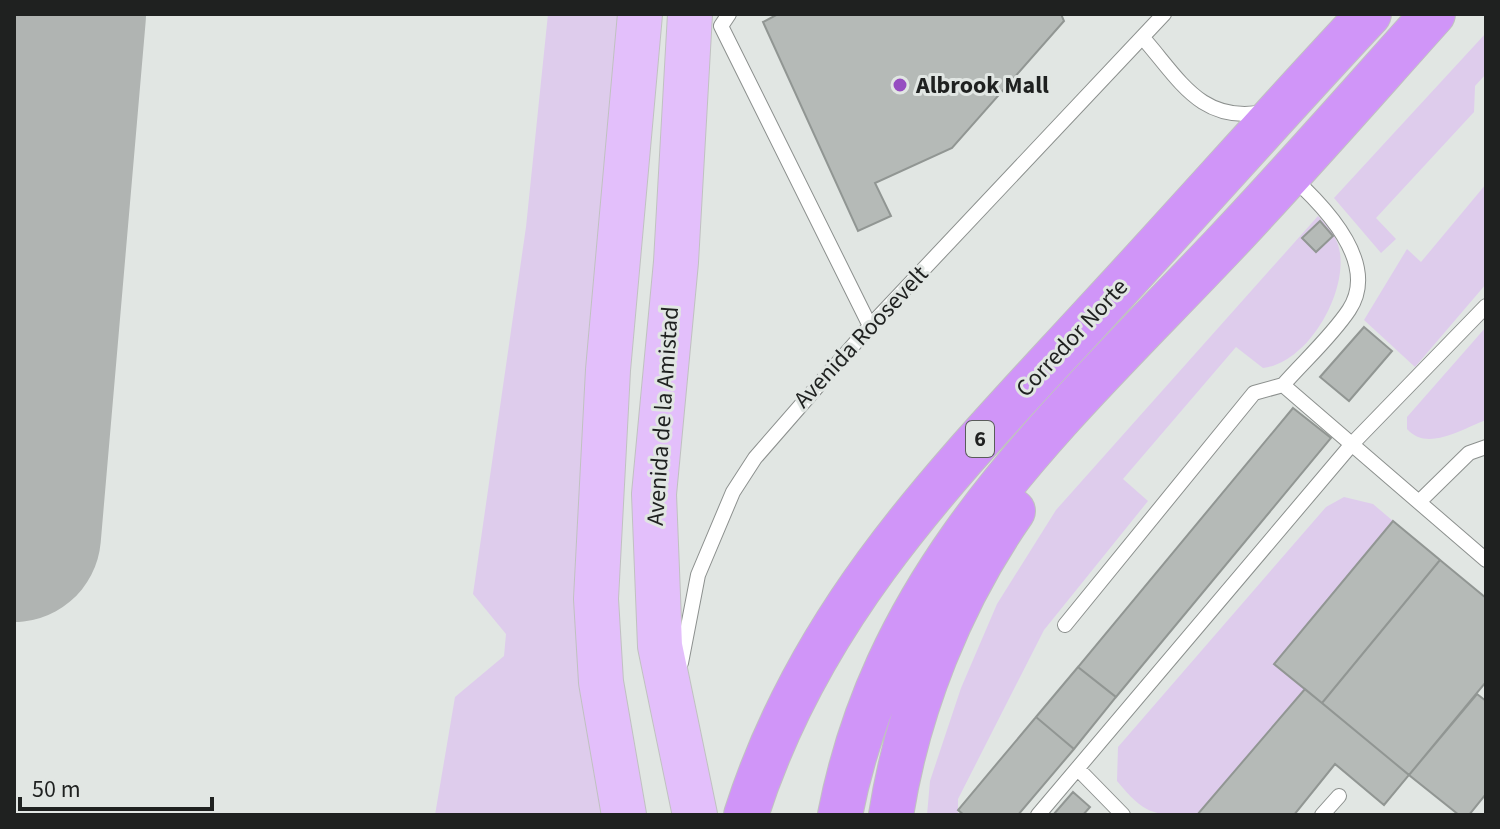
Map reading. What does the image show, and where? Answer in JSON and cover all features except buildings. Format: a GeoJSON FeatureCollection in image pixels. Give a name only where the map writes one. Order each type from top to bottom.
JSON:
{"type":"FeatureCollection","features":[{"type":"Feature","properties":{"kind":"highway","name":"Corredor Norte"},"geometry":{"type":"LineString","coordinates":[[746,815],[789,707],[813,660],[873,565],[975,444],[1369,14]]}},
{"type":"Feature","properties":{"kind":"highway","name":"Corredor Norte"},"geometry":{"type":"LineString","coordinates":[[840,815],[851,760],[868,708],[890,656],[933,577],[1017,468],[1433,14]]}},
{"type":"Feature","properties":{"kind":"highway"},"geometry":{"type":"LineString","coordinates":[[891,815],[919,703],[958,606],[995,536],[1131,341]]}},
{"type":"Feature","properties":{"kind":"main road"},"geometry":{"type":"LineString","coordinates":[[624,815],[601,682],[596,599],[608,370],[640,14]]}},
{"type":"Feature","properties":{"kind":"main road","name":"Avenida de la Amistad"},"geometry":{"type":"LineString","coordinates":[[695,815],[660,646],[654,494],[676,262],[707,21]]}},
{"type":"Feature","properties":{"kind":"lane","name":"Avenida Roosevelt"},"geometry":{"type":"LineString","coordinates":[[674,723],[684,634],[698,575],[727,506],[755,458],[870,326],[1164,14]]}},
{"type":"Feature","properties":{"kind":"lane"},"geometry":{"type":"LineString","coordinates":[[707,21],[870,326]]}},
{"type":"Feature","properties":{"kind":"lane"},"geometry":{"type":"LineString","coordinates":[[1143,38],[1212,111],[1246,115],[1280,109]]}},
{"type":"Feature","properties":{"kind":"lane"},"geometry":{"type":"LineString","coordinates":[[1065,625],[1254,393],[1283,385],[1351,308],[1355,277],[1354,259],[1348,244],[1326,208],[1289,174]]}},
{"type":"Feature","properties":{"kind":"lane"},"geometry":{"type":"LineString","coordinates":[[1038,815],[1352,444],[1486,306]]}},
{"type":"Feature","properties":{"kind":"lane"},"geometry":{"type":"LineString","coordinates":[[1283,385],[1486,560]]}},
{"type":"Feature","properties":{"kind":"lane"},"geometry":{"type":"LineString","coordinates":[[1420,501],[1469,453],[1486,447]]}},
{"type":"Feature","properties":{"kind":"lane"},"geometry":{"type":"LineString","coordinates":[[1078,769],[1123,815]]}},
{"type":"Feature","properties":{"kind":"lane"},"geometry":{"type":"LineString","coordinates":[[1322,815],[1339,796]]}},
{"type":"Feature","properties":{"kind":"shaded area"},"geometry":{"type":"Polygon","coordinates":[[[548,14],[621,14],[603,815],[435,815],[455,697],[504,656],[506,634],[473,594],[526,227],[548,14]]]}},
{"type":"Feature","properties":{"kind":"shaded area"},"geometry":{"type":"Polygon","coordinates":[[[1486,33],[1486,74],[1475,86],[1474,112],[1376,218],[1396,239],[1381,253],[1334,198],[1486,33]]]}},
{"type":"Feature","properties":{"kind":"shaded area"},"geometry":{"type":"Polygon","coordinates":[[[1486,184],[1486,284],[1415,367],[1364,320],[1407,249],[1421,262],[1486,184]]]}},
{"type":"Feature","properties":{"kind":"shaded area"},"geometry":{"type":"Polygon","coordinates":[[[1318,216],[1332,233],[1340,253],[1337,288],[1320,325],[1294,354],[1263,368],[1236,347],[1123,479],[1148,501],[1044,630],[958,799],[958,815],[927,815],[930,781],[961,688],[997,604],[1056,510],[1318,216]]]}},
{"type":"Feature","properties":{"kind":"shaded area"},"geometry":{"type":"Polygon","coordinates":[[[1486,327],[1486,420],[1434,439],[1415,436],[1407,429],[1407,417],[1486,327]]]}},
{"type":"Feature","properties":{"kind":"shaded area"},"geometry":{"type":"Polygon","coordinates":[[[1344,497],[1373,504],[1393,521],[1305,689],[1197,815],[1170,815],[1143,807],[1117,781],[1118,747],[1326,507],[1344,497]]]}},
{"type":"Feature","properties":{"kind":"runway"},"geometry":{"type":"LineString","coordinates":[[14,535],[59,14]]}},
{"type":"Feature","properties":{"kind":"place","name":"Albrook Mall"},"geometry":{"type":"Point","coordinates":[900,85]}}]}
